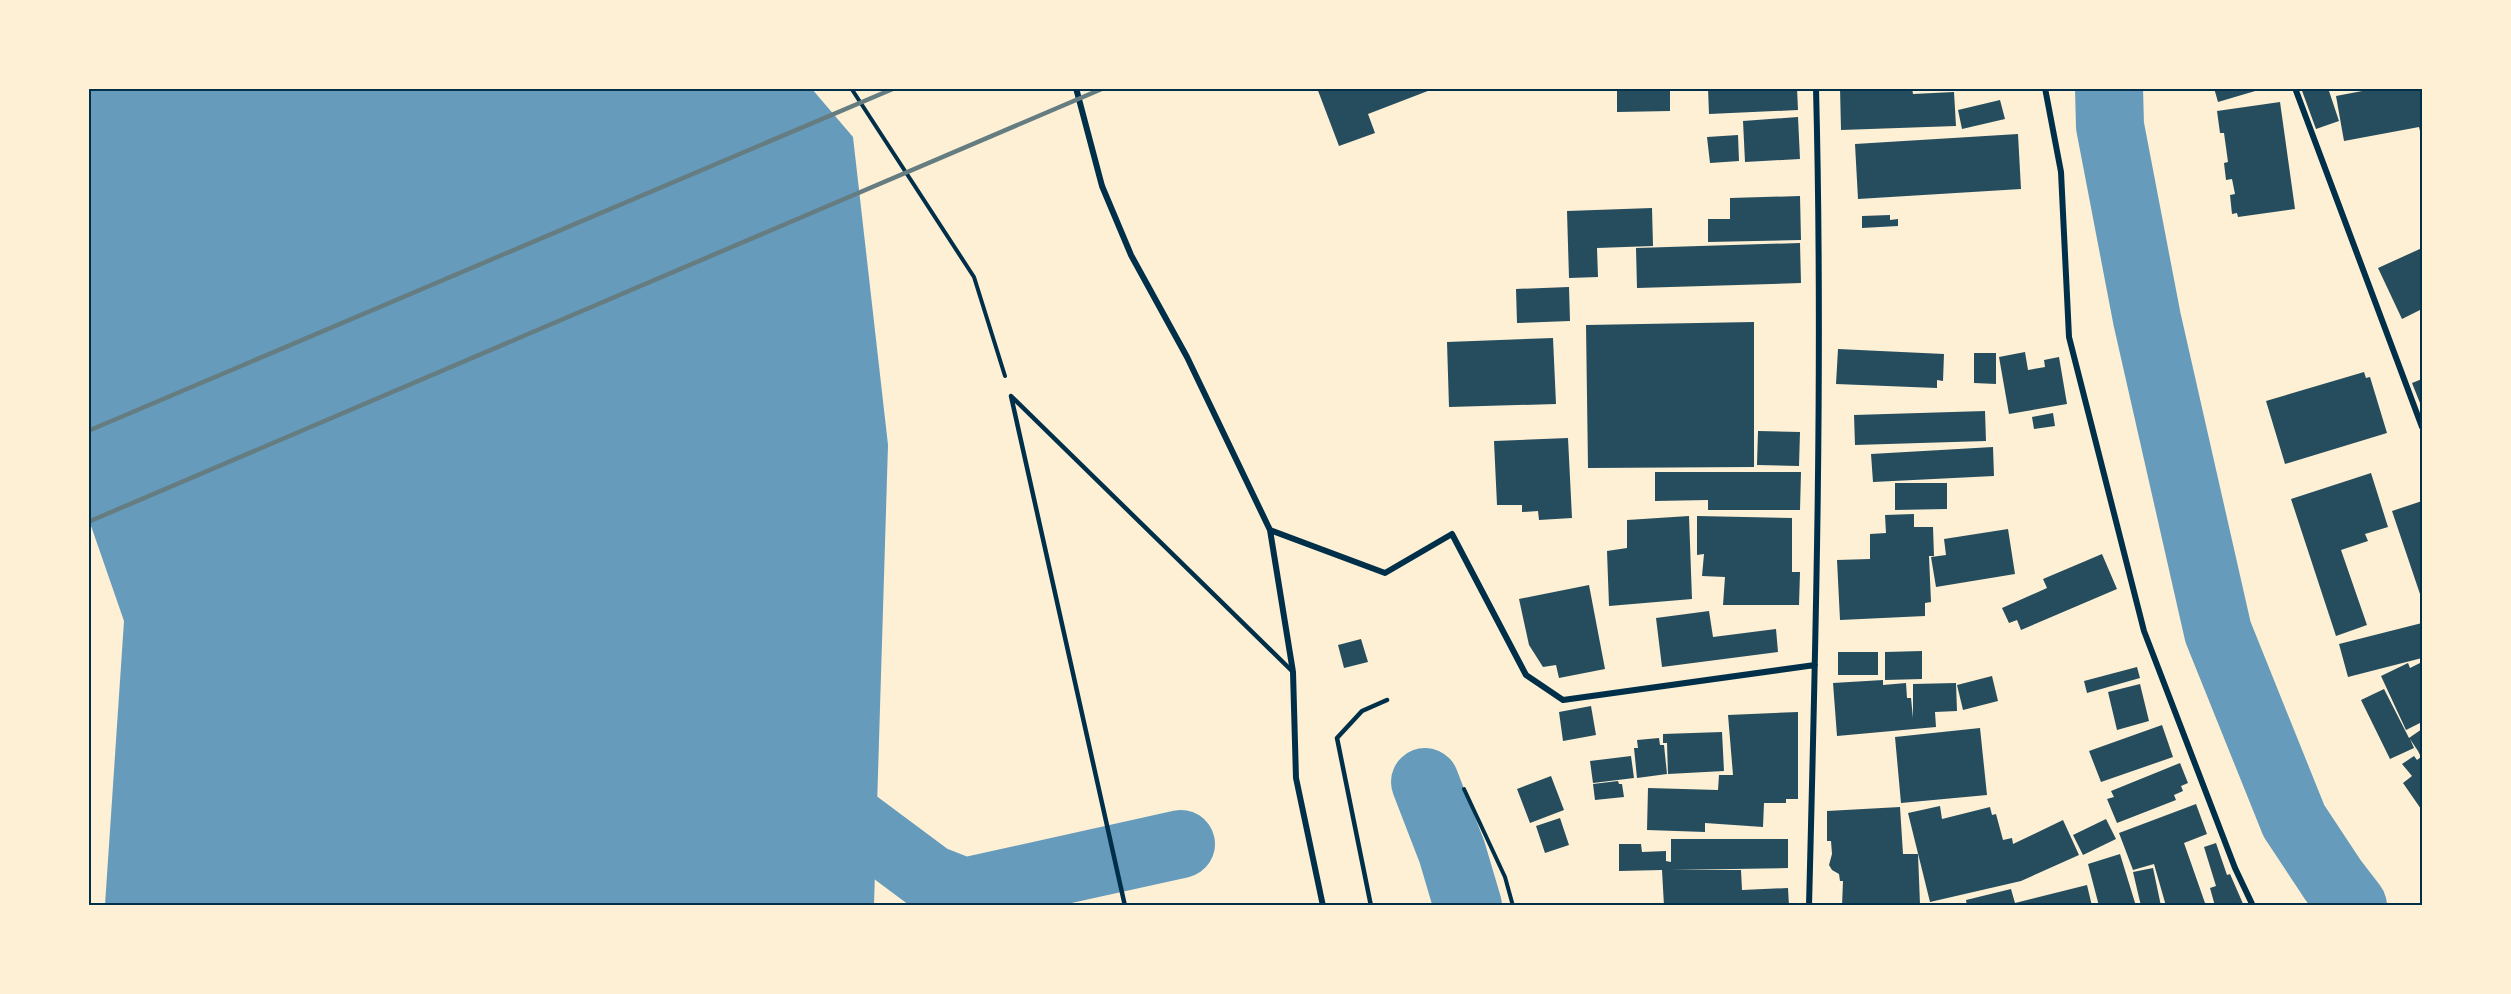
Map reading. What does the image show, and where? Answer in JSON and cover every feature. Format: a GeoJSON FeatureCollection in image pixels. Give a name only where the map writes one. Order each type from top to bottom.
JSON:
{"type":"FeatureCollection","features":[{"type":"Feature","properties":{"kind":"street"},"geometry":{"type":"LineString","coordinates":[[1076,88],[1102,186],[1131,255],[1187,357],[1270,530],[1293,672],[1296,778],[1323,906]]}},
{"type":"Feature","properties":{"kind":"street"},"geometry":{"type":"LineString","coordinates":[[1809,906],[1815,665],[1819,314],[1816,88]]}},
{"type":"Feature","properties":{"kind":"street"},"geometry":{"type":"LineString","coordinates":[[2045,88],[2061,172],[2069,337],[2135,597],[2144,631],[2235,868],[2253,906]]}},
{"type":"Feature","properties":{"kind":"street"},"geometry":{"type":"LineString","coordinates":[[2295,88],[2422,427]]}},
{"type":"Feature","properties":{"kind":"street"},"geometry":{"type":"LineString","coordinates":[[1270,530],[1385,573],[1452,534],[1526,675],[1563,700],[1815,665]]}},
{"type":"Feature","properties":{"kind":"lane"},"geometry":{"type":"LineString","coordinates":[[1011,396],[1293,672]]}},
{"type":"Feature","properties":{"kind":"lane"},"geometry":{"type":"LineString","coordinates":[[1011,396],[1125,906]]}},
{"type":"Feature","properties":{"kind":"lane"},"geometry":{"type":"LineString","coordinates":[[1371,906],[1336,738],[1362,711],[1387,700]]}},
{"type":"Feature","properties":{"kind":"path"},"geometry":{"type":"LineString","coordinates":[[851,88],[975,277],[1011,396]]}},
{"type":"Feature","properties":{"kind":"path"},"geometry":{"type":"LineString","coordinates":[[1464,789],[1505,877],[1513,906]]}},
{"type":"Feature","properties":{"kind":"water"},"geometry":{"type":"Polygon","coordinates":[[[88,89],[812,89],[853,137],[888,445],[874,905],[105,905],[124,621],[89,520],[88,89]]]}},
{"type":"Feature","properties":{"kind":"building"},"geometry":{"type":"Polygon","coordinates":[[[1317,88],[1433,89],[1368,114],[1375,133],[1339,146],[1317,88]]]}},
{"type":"Feature","properties":{"kind":"building"},"geometry":{"type":"Polygon","coordinates":[[[1617,88],[1670,88],[1670,111],[1617,112],[1617,88]]]}},
{"type":"Feature","properties":{"kind":"building"},"geometry":{"type":"Polygon","coordinates":[[[1708,88],[1797,88],[1798,110],[1709,114],[1708,88]]]}},
{"type":"Feature","properties":{"kind":"building"},"geometry":{"type":"Polygon","coordinates":[[[1840,88],[1912,88],[1913,94],[1954,92],[1956,126],[1841,130],[1840,88]]]}},
{"type":"Feature","properties":{"kind":"building"},"geometry":{"type":"Polygon","coordinates":[[[2214,88],[2262,88],[2262,89],[2218,102],[2214,88]]]}},
{"type":"Feature","properties":{"kind":"building"},"geometry":{"type":"Polygon","coordinates":[[[2301,88],[2328,88],[2339,121],[2316,129],[2301,88]]]}},
{"type":"Feature","properties":{"kind":"building"},"geometry":{"type":"Polygon","coordinates":[[[2378,88],[2422,88],[2422,139],[2419,127],[2344,141],[2336,96],[2378,88]]]}},
{"type":"Feature","properties":{"kind":"building"},"geometry":{"type":"Polygon","coordinates":[[[2000,100],[2005,119],[1962,129],[1958,110],[2000,100]]]}},
{"type":"Feature","properties":{"kind":"building"},"geometry":{"type":"Polygon","coordinates":[[[2280,102],[2295,209],[2238,217],[2237,213],[2232,214],[2230,195],[2235,194],[2232,179],[2226,180],[2224,163],[2228,162],[2224,133],[2220,133],[2217,111],[2280,102]]]}},
{"type":"Feature","properties":{"kind":"building"},"geometry":{"type":"Polygon","coordinates":[[[1798,117],[1800,159],[1745,162],[1743,121],[1798,117]]]}},
{"type":"Feature","properties":{"kind":"building"},"geometry":{"type":"Polygon","coordinates":[[[2018,134],[2021,189],[1858,199],[1855,144],[2018,134]]]}},
{"type":"Feature","properties":{"kind":"building"},"geometry":{"type":"Polygon","coordinates":[[[1738,135],[1739,161],[1710,163],[1707,137],[1738,135]]]}},
{"type":"Feature","properties":{"kind":"building"},"geometry":{"type":"Polygon","coordinates":[[[1800,196],[1801,240],[1708,242],[1708,219],[1730,219],[1730,198],[1800,196]]]}},
{"type":"Feature","properties":{"kind":"building"},"geometry":{"type":"Polygon","coordinates":[[[1652,208],[1653,246],[1597,248],[1598,277],[1569,278],[1567,211],[1652,208]]]}},
{"type":"Feature","properties":{"kind":"building"},"geometry":{"type":"Polygon","coordinates":[[[1890,215],[1890,220],[1898,219],[1898,226],[1862,228],[1862,216],[1890,215]]]}},
{"type":"Feature","properties":{"kind":"building"},"geometry":{"type":"Polygon","coordinates":[[[1800,243],[1801,283],[1637,288],[1636,248],[1800,243]]]}},
{"type":"Feature","properties":{"kind":"building"},"geometry":{"type":"Polygon","coordinates":[[[2422,248],[2422,309],[2402,319],[2378,268],[2422,248]]]}},
{"type":"Feature","properties":{"kind":"building"},"geometry":{"type":"Polygon","coordinates":[[[1569,287],[1570,321],[1517,323],[1516,289],[1569,287]]]}},
{"type":"Feature","properties":{"kind":"building"},"geometry":{"type":"Polygon","coordinates":[[[1754,322],[1754,467],[1588,468],[1586,325],[1754,322]]]}},
{"type":"Feature","properties":{"kind":"building"},"geometry":{"type":"Polygon","coordinates":[[[1553,338],[1556,404],[1449,407],[1447,342],[1553,338]]]}},
{"type":"Feature","properties":{"kind":"building"},"geometry":{"type":"Polygon","coordinates":[[[1838,349],[1944,354],[1943,381],[1937,380],[1937,388],[1836,384],[1838,349]]]}},
{"type":"Feature","properties":{"kind":"building"},"geometry":{"type":"Polygon","coordinates":[[[2025,352],[2028,370],[2045,367],[2044,360],[2059,357],[2067,404],[2009,414],[1999,357],[2025,352]]]}},
{"type":"Feature","properties":{"kind":"building"},"geometry":{"type":"Polygon","coordinates":[[[1974,353],[1996,353],[1996,384],[1974,383],[1974,353]]]}},
{"type":"Feature","properties":{"kind":"building"},"geometry":{"type":"Polygon","coordinates":[[[2364,372],[2366,378],[2370,377],[2387,433],[2285,464],[2266,401],[2364,372]]]}},
{"type":"Feature","properties":{"kind":"building"},"geometry":{"type":"Polygon","coordinates":[[[2422,379],[2422,408],[2412,383],[2422,379]]]}},
{"type":"Feature","properties":{"kind":"building"},"geometry":{"type":"Polygon","coordinates":[[[1985,411],[1986,441],[1855,445],[1854,415],[1985,411]]]}},
{"type":"Feature","properties":{"kind":"building"},"geometry":{"type":"Polygon","coordinates":[[[2053,413],[2055,426],[2034,429],[2032,417],[2053,413]]]}},
{"type":"Feature","properties":{"kind":"building"},"geometry":{"type":"Polygon","coordinates":[[[1758,431],[1800,432],[1799,466],[1757,465],[1758,431]]]}},
{"type":"Feature","properties":{"kind":"building"},"geometry":{"type":"Polygon","coordinates":[[[1568,438],[1572,518],[1539,520],[1538,511],[1522,512],[1522,505],[1497,505],[1494,441],[1568,438]]]}},
{"type":"Feature","properties":{"kind":"building"},"geometry":{"type":"Polygon","coordinates":[[[1993,447],[1994,476],[1873,482],[1871,454],[1993,447]]]}},
{"type":"Feature","properties":{"kind":"building"},"geometry":{"type":"Polygon","coordinates":[[[1655,472],[1801,472],[1800,510],[1708,510],[1708,500],[1655,501],[1655,472]]]}},
{"type":"Feature","properties":{"kind":"building"},"geometry":{"type":"Polygon","coordinates":[[[2371,473],[2388,527],[2365,534],[2368,541],[2341,550],[2367,625],[2336,636],[2291,499],[2371,473]]]}},
{"type":"Feature","properties":{"kind":"building"},"geometry":{"type":"Polygon","coordinates":[[[1895,483],[1947,483],[1947,509],[1895,510],[1895,483]]]}},
{"type":"Feature","properties":{"kind":"building"},"geometry":{"type":"Polygon","coordinates":[[[2422,501],[2422,593],[2420,594],[2392,511],[2422,501]]]}},
{"type":"Feature","properties":{"kind":"building"},"geometry":{"type":"Polygon","coordinates":[[[1914,514],[1914,527],[1933,527],[1934,556],[1929,556],[1931,602],[1925,603],[1925,616],[1840,620],[1837,560],[1870,559],[1870,534],[1886,533],[1885,515],[1914,514]]]}},
{"type":"Feature","properties":{"kind":"building"},"geometry":{"type":"Polygon","coordinates":[[[1689,516],[1692,599],[1609,606],[1607,551],[1627,548],[1627,520],[1689,516]]]}},
{"type":"Feature","properties":{"kind":"building"},"geometry":{"type":"Polygon","coordinates":[[[1697,516],[1792,518],[1792,572],[1800,572],[1799,605],[1723,605],[1725,577],[1702,576],[1704,554],[1697,555],[1697,516]]]}},
{"type":"Feature","properties":{"kind":"building"},"geometry":{"type":"Polygon","coordinates":[[[2008,529],[2015,574],[1936,587],[1931,557],[1946,555],[1944,539],[2008,529]]]}},
{"type":"Feature","properties":{"kind":"building"},"geometry":{"type":"Polygon","coordinates":[[[2102,554],[2117,589],[2021,630],[2017,620],[2009,623],[2002,608],[2047,588],[2043,579],[2102,554]]]}},
{"type":"Feature","properties":{"kind":"building"},"geometry":{"type":"Polygon","coordinates":[[[1589,585],[1605,669],[1559,678],[1556,665],[1543,667],[1529,645],[1519,599],[1589,585]]]}},
{"type":"Feature","properties":{"kind":"building"},"geometry":{"type":"Polygon","coordinates":[[[1709,611],[1713,637],[1776,629],[1778,652],[1662,667],[1656,618],[1709,611]]]}},
{"type":"Feature","properties":{"kind":"building"},"geometry":{"type":"Polygon","coordinates":[[[2422,623],[2422,658],[2348,677],[2339,644],[2422,623]]]}},
{"type":"Feature","properties":{"kind":"building"},"geometry":{"type":"Polygon","coordinates":[[[1361,639],[1368,662],[1344,668],[1338,645],[1361,639]]]}},
{"type":"Feature","properties":{"kind":"building"},"geometry":{"type":"Polygon","coordinates":[[[1922,651],[1922,679],[1885,680],[1885,652],[1922,651]]]}},
{"type":"Feature","properties":{"kind":"building"},"geometry":{"type":"Polygon","coordinates":[[[1838,652],[1878,652],[1878,675],[1838,675],[1838,652]]]}},
{"type":"Feature","properties":{"kind":"building"},"geometry":{"type":"Polygon","coordinates":[[[2422,662],[2422,722],[2406,730],[2381,676],[2408,663],[2410,668],[2422,662]]]}},
{"type":"Feature","properties":{"kind":"building"},"geometry":{"type":"Polygon","coordinates":[[[2137,667],[2140,678],[2087,693],[2084,681],[2137,667]]]}},
{"type":"Feature","properties":{"kind":"building"},"geometry":{"type":"Polygon","coordinates":[[[1992,676],[1998,701],[1963,710],[1957,685],[1992,676]]]}},
{"type":"Feature","properties":{"kind":"building"},"geometry":{"type":"Polygon","coordinates":[[[1883,680],[1883,685],[1906,683],[1907,698],[1911,698],[1913,718],[1913,684],[1956,683],[1957,711],[1935,712],[1936,727],[1837,736],[1833,683],[1883,680]]]}},
{"type":"Feature","properties":{"kind":"building"},"geometry":{"type":"Polygon","coordinates":[[[2140,684],[2149,721],[2117,730],[2108,692],[2140,684]]]}},
{"type":"Feature","properties":{"kind":"building"},"geometry":{"type":"Polygon","coordinates":[[[2384,689],[2409,738],[2422,729],[2421,809],[2403,783],[2412,776],[2402,764],[2414,756],[2417,760],[2421,757],[2418,751],[2410,739],[2414,748],[2390,759],[2361,700],[2384,689]]]}},
{"type":"Feature","properties":{"kind":"building"},"geometry":{"type":"Polygon","coordinates":[[[1591,706],[1596,735],[1563,741],[1559,712],[1591,706]]]}},
{"type":"Feature","properties":{"kind":"building"},"geometry":{"type":"Polygon","coordinates":[[[1798,712],[1798,799],[1786,799],[1786,803],[1764,803],[1763,827],[1705,823],[1705,832],[1647,830],[1648,788],[1718,790],[1719,775],[1733,775],[1728,715],[1798,712]]]}},
{"type":"Feature","properties":{"kind":"building"},"geometry":{"type":"Polygon","coordinates":[[[2162,725],[2173,757],[2101,782],[2089,751],[2162,725]]]}},
{"type":"Feature","properties":{"kind":"building"},"geometry":{"type":"Polygon","coordinates":[[[1980,728],[1987,795],[1901,803],[1895,737],[1980,728]]]}},
{"type":"Feature","properties":{"kind":"building"},"geometry":{"type":"Polygon","coordinates":[[[1722,732],[1724,771],[1668,774],[1667,743],[1663,743],[1663,734],[1722,732]]]}},
{"type":"Feature","properties":{"kind":"building"},"geometry":{"type":"Polygon","coordinates":[[[1659,738],[1660,745],[1664,745],[1667,774],[1637,778],[1634,748],[1638,748],[1637,740],[1659,738]]]}},
{"type":"Feature","properties":{"kind":"building"},"geometry":{"type":"Polygon","coordinates":[[[1631,756],[1634,778],[1593,783],[1590,761],[1631,756]]]}},
{"type":"Feature","properties":{"kind":"building"},"geometry":{"type":"Polygon","coordinates":[[[2180,763],[2188,783],[2181,786],[2183,791],[2174,795],[2176,800],[2117,823],[2107,799],[2114,797],[2111,791],[2180,763]]]}},
{"type":"Feature","properties":{"kind":"building"},"geometry":{"type":"Polygon","coordinates":[[[1551,776],[1564,810],[1530,823],[1517,789],[1551,776]]]}},
{"type":"Feature","properties":{"kind":"building"},"geometry":{"type":"Polygon","coordinates":[[[1618,781],[1622,784],[1624,797],[1595,800],[1593,784],[1618,781]]]}},
{"type":"Feature","properties":{"kind":"building"},"geometry":{"type":"Polygon","coordinates":[[[2196,804],[2207,834],[2184,843],[2205,903],[2194,906],[2166,906],[2154,864],[2133,870],[2119,833],[2196,804]]]}},
{"type":"Feature","properties":{"kind":"building"},"geometry":{"type":"Polygon","coordinates":[[[1940,806],[1942,819],[1990,807],[1992,815],[1996,814],[2003,840],[2012,838],[2013,844],[2063,820],[2079,855],[2021,881],[1930,902],[1908,813],[1940,806]]]}},
{"type":"Feature","properties":{"kind":"building"},"geometry":{"type":"Polygon","coordinates":[[[1900,807],[1903,854],[1918,854],[1920,904],[1842,906],[1843,881],[1840,881],[1839,874],[1829,865],[1832,854],[1831,841],[1827,841],[1827,811],[1900,807]]]}},
{"type":"Feature","properties":{"kind":"building"},"geometry":{"type":"Polygon","coordinates":[[[1560,818],[1569,845],[1545,853],[1536,826],[1560,818]]]}},
{"type":"Feature","properties":{"kind":"building"},"geometry":{"type":"Polygon","coordinates":[[[2106,819],[2116,839],[2083,855],[2073,835],[2106,819]]]}},
{"type":"Feature","properties":{"kind":"building"},"geometry":{"type":"Polygon","coordinates":[[[1671,839],[1788,839],[1788,868],[1671,870],[1741,870],[1742,890],[1788,888],[1789,906],[1664,906],[1662,870],[1619,871],[1619,844],[1641,844],[1642,852],[1666,851],[1666,861],[1671,862],[1671,839]]]}},
{"type":"Feature","properties":{"kind":"building"},"geometry":{"type":"Polygon","coordinates":[[[2216,843],[2227,875],[2230,874],[2244,906],[2215,906],[2210,888],[2216,886],[2204,847],[2216,843]]]}},
{"type":"Feature","properties":{"kind":"building"},"geometry":{"type":"Polygon","coordinates":[[[2120,854],[2136,906],[2099,906],[2088,864],[2120,854]]]}},
{"type":"Feature","properties":{"kind":"building"},"geometry":{"type":"Polygon","coordinates":[[[2153,868],[2161,906],[2141,906],[2133,872],[2153,868]]]}},
{"type":"Feature","properties":{"kind":"building"},"geometry":{"type":"Polygon","coordinates":[[[2087,885],[2092,906],[1967,906],[1966,900],[2011,889],[2015,903],[2087,885]]]}},
{"type":"Feature","properties":{"kind":"waterway"},"geometry":{"type":"LineString","coordinates":[[2109,88],[2110,126],[2147,319],[2218,632],[2294,821],[2353,906]]}},
{"type":"Feature","properties":{"kind":"waterway"},"geometry":{"type":"LineString","coordinates":[[1425,782],[1452,852],[1468,906]]}},
{"type":"Feature","properties":{"kind":"waterway"},"geometry":{"type":"LineString","coordinates":[[802,783],[931,879],[964,892],[1181,844]]}},
{"type":"Feature","properties":{"kind":"railway"},"geometry":{"type":"LineString","coordinates":[[88,431],[895,88]]}},
{"type":"Feature","properties":{"kind":"railway"},"geometry":{"type":"LineString","coordinates":[[88,522],[1104,88]]}}]}
